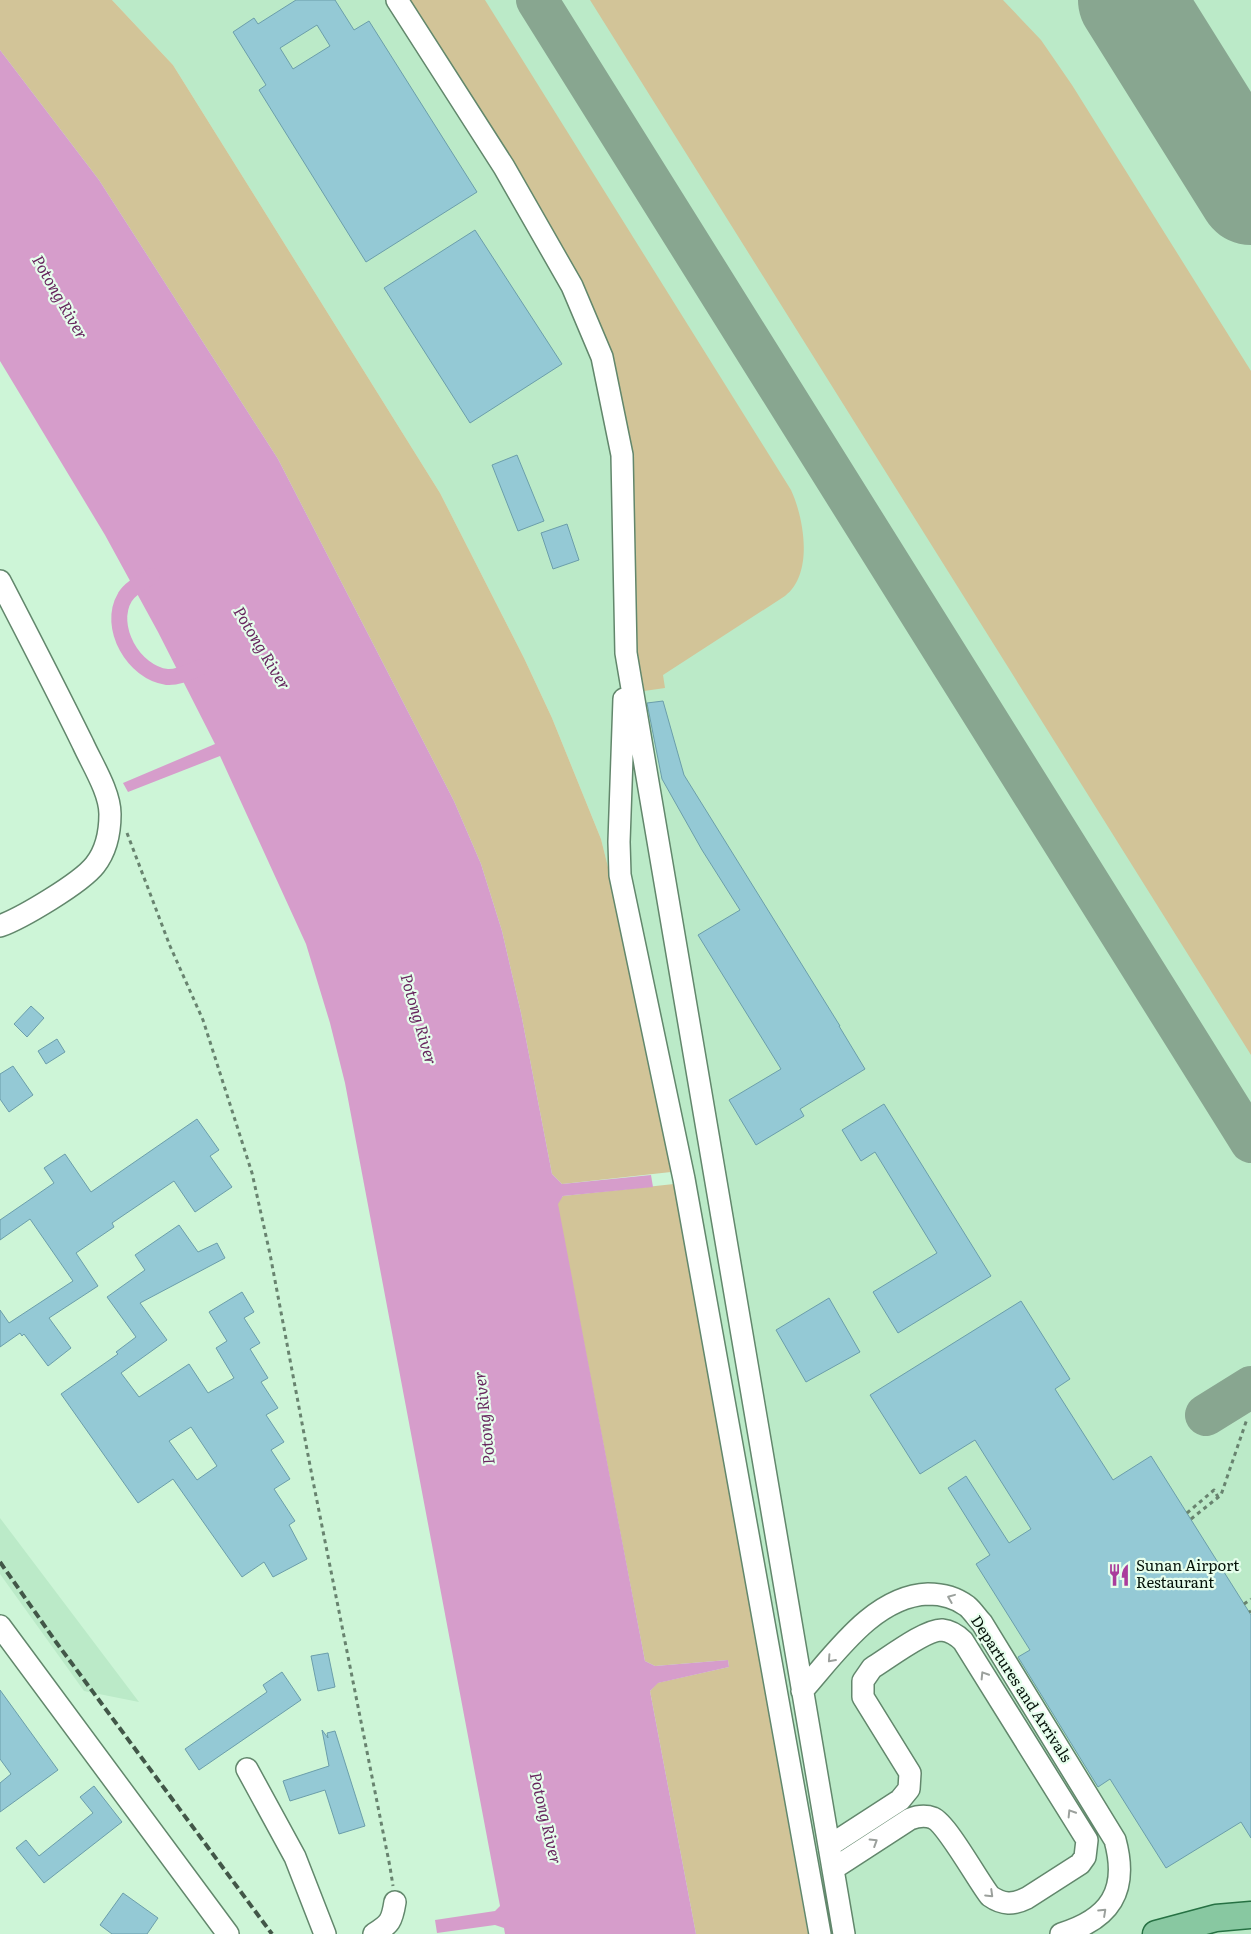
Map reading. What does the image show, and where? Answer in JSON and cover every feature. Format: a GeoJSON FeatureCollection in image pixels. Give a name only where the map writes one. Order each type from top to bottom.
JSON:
{"type":"FeatureCollection","features":[{"type":"Feature","properties":{"kind":"main road"},"geometry":{"type":"LineString","coordinates":[[1156,1934],[1216,1918],[1251,1915]]}},
{"type":"Feature","properties":{"kind":"street"},"geometry":{"type":"LineString","coordinates":[[397,0],[514,184],[572,286],[602,357],[622,455],[626,653],[619,842],[620,875],[684,1179],[820,1934]]}},
{"type":"Feature","properties":{"kind":"street"},"geometry":{"type":"LineString","coordinates":[[0,581],[56,688],[103,786],[110,813],[104,850],[96,864],[80,880],[13,922],[0,926]]}},
{"type":"Feature","properties":{"kind":"street"},"geometry":{"type":"LineString","coordinates":[[626,653],[844,1934]]}},
{"type":"Feature","properties":{"kind":"street","name":"Departures and Arrivals"},"geometry":{"type":"LineString","coordinates":[[802,1691],[860,1626],[877,1612],[896,1601],[918,1594],[938,1594],[951,1596],[967,1606],[982,1623],[1116,1840],[1119,1854],[1120,1882],[1110,1905],[1090,1923],[1061,1934]]}},
{"type":"Feature","properties":{"kind":"street"},"geometry":{"type":"LineString","coordinates":[[0,1626],[228,1934]]}},
{"type":"Feature","properties":{"kind":"street"},"geometry":{"type":"LineString","coordinates":[[829,1846],[900,1800],[909,1789],[911,1781],[910,1773],[863,1697],[863,1681],[866,1674],[872,1668],[925,1635],[941,1630],[950,1632],[963,1641],[1087,1840],[1085,1857],[1080,1864],[1027,1898],[1008,1904],[998,1902],[990,1896],[943,1826],[932,1817],[924,1816],[910,1820],[833,1868]]}},
{"type":"Feature","properties":{"kind":"street"},"geometry":{"type":"LineString","coordinates":[[246,1769],[295,1857],[325,1934]]}},
{"type":"Feature","properties":{"kind":"street"},"geometry":{"type":"LineString","coordinates":[[374,1934],[386,1926],[392,1918],[395,1902]]}},
{"type":"Feature","properties":{"kind":"path"},"geometry":{"type":"LineString","coordinates":[[126,831],[170,946],[203,1020],[252,1173],[270,1254],[314,1486],[389,1858],[395,1902]]}},
{"type":"Feature","properties":{"kind":"path"},"geometry":{"type":"LineString","coordinates":[[1191,1519],[1220,1495],[1247,1419]]}},
{"type":"Feature","properties":{"kind":"path"},"geometry":{"type":"LineString","coordinates":[[1187,1513],[1214,1490],[1218,1497]]}},
{"type":"Feature","properties":{"kind":"path"},"geometry":{"type":"LineString","coordinates":[[1244,1604],[1251,1599]]}},
{"type":"Feature","properties":{"kind":"shaded area"},"geometry":{"type":"Polygon","coordinates":[[[0,0],[112,0],[173,65],[440,493],[524,658],[552,718],[601,839],[617,903],[671,1172],[562,1184],[552,1174],[521,1013],[502,931],[481,864],[454,801],[278,459],[99,180],[0,50],[0,0]]]}},
{"type":"Feature","properties":{"kind":"shaded area"},"geometry":{"type":"Polygon","coordinates":[[[112,0],[1251,0],[1251,1934],[808,1934],[674,1184],[643,1040],[617,903],[601,839],[552,718],[524,658],[440,493],[173,65],[112,0]]]}},
{"type":"Feature","properties":{"kind":"shaded area"},"geometry":{"type":"Polygon","coordinates":[[[406,0],[485,0],[791,490],[796,502],[800,515],[804,545],[800,574],[794,586],[785,596],[663,675],[665,688],[644,691],[635,637],[618,391],[406,0]]]}},
{"type":"Feature","properties":{"kind":"shaded area"},"geometry":{"type":"Polygon","coordinates":[[[590,0],[1003,0],[1041,40],[1072,85],[1251,371],[1251,1055],[590,0]]]}},
{"type":"Feature","properties":{"kind":"shaded area"},"geometry":{"type":"Polygon","coordinates":[[[674,1184],[808,1934],[696,1934],[650,1691],[657,1683],[729,1667],[728,1660],[655,1666],[645,1661],[557,1203],[563,1196],[674,1184]]]}},
{"type":"Feature","properties":{"kind":"shaded area"},"geometry":{"type":"Polygon","coordinates":[[[0,1518],[139,1702],[84,1691],[0,1574],[0,1518]]]}},
{"type":"Feature","properties":{"kind":"water","name":"Potong River"},"geometry":{"type":"Polygon","coordinates":[[[0,50],[99,180],[278,459],[454,801],[481,864],[502,931],[521,1013],[552,1174],[562,1184],[651,1175],[653,1187],[563,1196],[558,1204],[645,1661],[655,1666],[728,1660],[729,1667],[658,1683],[650,1691],[696,1934],[505,1934],[504,1928],[495,1925],[437,1933],[435,1920],[495,1911],[500,1906],[345,1083],[330,1023],[306,944],[220,756],[128,792],[123,783],[215,744],[158,632],[105,535],[0,361],[0,50]]]}},
{"type":"Feature","properties":{"kind":"building"},"geometry":{"type":"Polygon","coordinates":[[[296,0],[335,0],[354,30],[369,21],[477,192],[366,262],[259,90],[266,85],[233,32],[254,18],[258,24],[296,0]],[[317,25],[280,48],[293,69],[330,46],[317,25]]]}},
{"type":"Feature","properties":{"kind":"building"},"geometry":{"type":"Polygon","coordinates":[[[475,230],[562,364],[470,423],[384,288],[475,230]]]}},
{"type":"Feature","properties":{"kind":"building"},"geometry":{"type":"Polygon","coordinates":[[[517,455],[544,521],[518,531],[492,465],[517,455]]]}},
{"type":"Feature","properties":{"kind":"building"},"geometry":{"type":"Polygon","coordinates":[[[567,524],[579,560],[553,569],[541,533],[567,524]]]}},
{"type":"Feature","properties":{"kind":"building"},"geometry":{"type":"Polygon","coordinates":[[[663,701],[684,775],[865,1069],[800,1109],[804,1116],[756,1145],[729,1100],[781,1069],[698,935],[740,910],[702,850],[662,779],[647,703],[663,701]]]}},
{"type":"Feature","properties":{"kind":"building"},"geometry":{"type":"Polygon","coordinates":[[[31,1006],[44,1018],[27,1037],[14,1024],[31,1006]]]}},
{"type":"Feature","properties":{"kind":"building"},"geometry":{"type":"Polygon","coordinates":[[[57,1039],[65,1052],[46,1064],[38,1051],[57,1039]]]}},
{"type":"Feature","properties":{"kind":"building"},"geometry":{"type":"Polygon","coordinates":[[[13,1066],[33,1095],[9,1112],[0,1099],[0,1074],[13,1066]]]}},
{"type":"Feature","properties":{"kind":"building"},"geometry":{"type":"Polygon","coordinates":[[[884,1104],[991,1276],[898,1333],[873,1292],[937,1253],[875,1152],[861,1161],[842,1130],[884,1104]]]}},
{"type":"Feature","properties":{"kind":"building"},"geometry":{"type":"Polygon","coordinates":[[[197,1119],[219,1150],[210,1156],[232,1187],[195,1212],[174,1181],[112,1223],[114,1227],[76,1253],[98,1286],[49,1318],[71,1348],[48,1366],[24,1334],[22,1336],[20,1333],[0,1347],[0,1310],[9,1323],[73,1281],[30,1219],[0,1240],[0,1220],[54,1183],[44,1168],[65,1154],[91,1192],[197,1119]]]}},
{"type":"Feature","properties":{"kind":"building"},"geometry":{"type":"Polygon","coordinates":[[[179,1225],[198,1252],[217,1243],[225,1258],[140,1303],[167,1340],[121,1373],[139,1397],[189,1364],[208,1393],[234,1378],[216,1348],[227,1341],[209,1312],[242,1292],[254,1312],[244,1318],[260,1343],[250,1349],[268,1378],[261,1382],[278,1408],[266,1415],[284,1442],[271,1450],[290,1479],[274,1489],[295,1521],[289,1525],[307,1559],[273,1577],[264,1562],[242,1577],[173,1479],[138,1503],[61,1394],[118,1354],[116,1352],[136,1337],[107,1297],[145,1270],[135,1255],[179,1225]],[[191,1427],[169,1441],[197,1480],[217,1466],[191,1427]]]}},
{"type":"Feature","properties":{"kind":"building"},"geometry":{"type":"Polygon","coordinates":[[[829,1298],[860,1352],[806,1382],[776,1330],[829,1298]]]}},
{"type":"Feature","properties":{"kind":"building"},"geometry":{"type":"Polygon","coordinates":[[[1021,1301],[1070,1379],[1055,1389],[1113,1480],[1151,1456],[1251,1615],[1251,1838],[1241,1822],[1166,1868],[1110,1779],[1098,1787],[1018,1657],[1030,1650],[976,1564],[990,1555],[948,1488],[966,1476],[1009,1543],[1031,1529],[975,1440],[920,1474],[870,1395],[1021,1301]]]}},
{"type":"Feature","properties":{"kind":"building"},"geometry":{"type":"Polygon","coordinates":[[[328,1653],[335,1687],[318,1691],[311,1656],[328,1653]]]}},
{"type":"Feature","properties":{"kind":"building"},"geometry":{"type":"Polygon","coordinates":[[[282,1672],[301,1700],[199,1770],[185,1749],[267,1692],[263,1685],[282,1672]]]}},
{"type":"Feature","properties":{"kind":"building"},"geometry":{"type":"Polygon","coordinates":[[[0,1690],[58,1770],[0,1812],[0,1783],[11,1774],[0,1759],[0,1690]]]}},
{"type":"Feature","properties":{"kind":"building"},"geometry":{"type":"Polygon","coordinates":[[[322,1730],[328,1738],[327,1733],[335,1731],[365,1826],[339,1834],[325,1790],[290,1801],[283,1781],[329,1766],[322,1730]]]}},
{"type":"Feature","properties":{"kind":"building"},"geometry":{"type":"Polygon","coordinates":[[[94,1786],[122,1822],[44,1883],[16,1848],[26,1840],[39,1856],[93,1813],[80,1797],[94,1786]]]}},
{"type":"Feature","properties":{"kind":"building"},"geometry":{"type":"Polygon","coordinates":[[[123,1893],[158,1918],[147,1934],[112,1934],[100,1925],[123,1893]]]}},
{"type":"Feature","properties":{"kind":"waterway"},"geometry":{"type":"LineString","coordinates":[[152,576],[130,591],[120,609],[119,622],[127,647],[134,658],[155,674],[171,677],[201,667]]}},
{"type":"Feature","properties":{"kind":"taxiway"},"geometry":{"type":"LineString","coordinates":[[537,0],[1251,1142]]}},
{"type":"Feature","properties":{"kind":"taxiway"},"geometry":{"type":"LineString","coordinates":[[1114,0],[1149,28]]}},
{"type":"Feature","properties":{"kind":"taxiway"},"geometry":{"type":"LineString","coordinates":[[1206,1415],[1251,1387]]}},
{"type":"Feature","properties":{"kind":"runway"},"geometry":{"type":"LineString","coordinates":[[1131,0],[1251,192]]}},
{"type":"Feature","properties":{"kind":"railway"},"geometry":{"type":"LineString","coordinates":[[0,1562],[56,1642],[272,1934]]}},
{"type":"Feature","properties":{"kind":"place","name":"Sunan Airport Restaurant"},"geometry":{"type":"Point","coordinates":[1119,1575]}}]}
